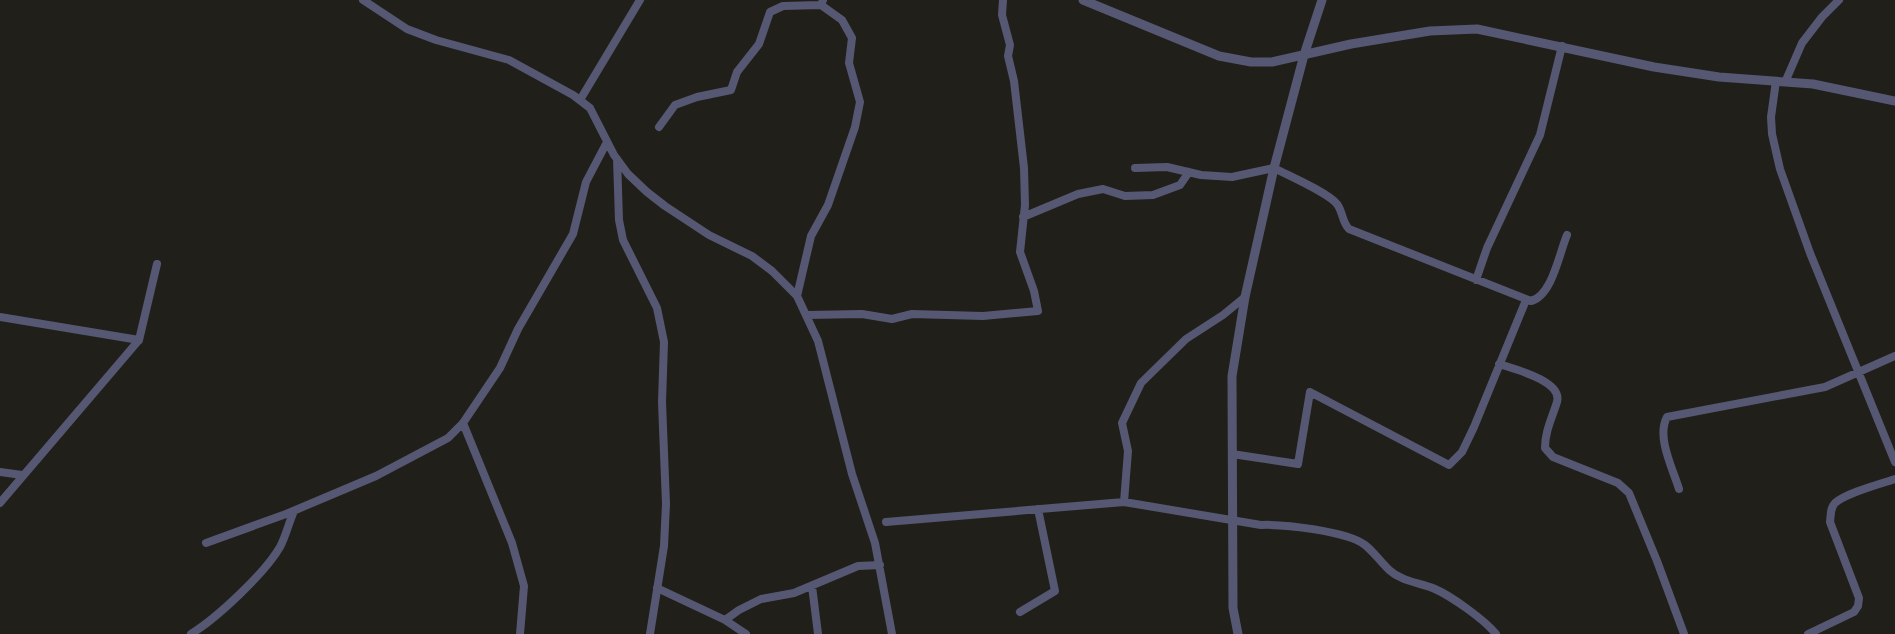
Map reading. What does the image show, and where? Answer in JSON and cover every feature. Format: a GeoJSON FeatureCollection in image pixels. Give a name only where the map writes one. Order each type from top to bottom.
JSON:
{"type":"FeatureCollection","features":[{"type":"Feature","properties":{"kind":"street"},"geometry":{"type":"LineString","coordinates":[[363,0],[407,29],[436,40],[508,60],[580,100],[590,108],[616,159],[628,174],[664,206],[709,235],[752,256],[772,271],[797,296],[818,341],[852,474],[875,543],[892,634]]}},
{"type":"Feature","properties":{"kind":"street"},"geometry":{"type":"LineString","coordinates":[[580,100],[640,0]]}},
{"type":"Feature","properties":{"kind":"street"},"geometry":{"type":"LineString","coordinates":[[807,315],[862,314],[892,319],[912,314],[983,316],[1038,311],[1034,291],[1020,252],[1025,206],[1024,168],[1014,80],[1008,56],[1010,45],[1002,15],[1003,0]]}},
{"type":"Feature","properties":{"kind":"street"},"geometry":{"type":"LineString","coordinates":[[1083,0],[1219,56],[1251,62],[1272,62],[1430,30],[1477,29],[1654,67],[1719,77],[1786,80],[1843,89],[1895,101]]}},
{"type":"Feature","properties":{"kind":"street"},"geometry":{"type":"LineString","coordinates":[[1238,634],[1233,608],[1231,521],[1232,376],[1245,297],[1274,168],[1304,55],[1322,0]]}},
{"type":"Feature","properties":{"kind":"street"},"geometry":{"type":"LineString","coordinates":[[1786,80],[1802,43],[1822,17],[1839,0]]}},
{"type":"Feature","properties":{"kind":"street"},"geometry":{"type":"LineString","coordinates":[[659,127],[675,105],[697,97],[731,90],[737,72],[759,44],[770,12],[783,6],[822,3],[842,20],[852,38],[848,64],[860,102],[855,127],[828,205],[812,236],[797,296]]}},
{"type":"Feature","properties":{"kind":"street"},"geometry":{"type":"LineString","coordinates":[[1476,280],[1487,248],[1540,135],[1562,46]]}},
{"type":"Feature","properties":{"kind":"street"},"geometry":{"type":"LineString","coordinates":[[1776,81],[1771,117],[1772,134],[1780,169],[1810,253],[1895,462]]}},
{"type":"Feature","properties":{"kind":"street"},"geometry":{"type":"LineString","coordinates":[[206,543],[294,510],[376,476],[448,438],[463,423],[500,368],[518,329],[572,234],[586,182],[608,142]]}},
{"type":"Feature","properties":{"kind":"street"},"geometry":{"type":"LineString","coordinates":[[616,159],[619,220],[623,240],[657,308],[664,342],[662,402],[664,555],[650,634]]}},
{"type":"Feature","properties":{"kind":"street"},"geometry":{"type":"LineString","coordinates":[[1136,168],[1168,167],[1189,172],[1232,177],[1274,168],[1335,202],[1342,213],[1344,224],[1349,228],[1526,300],[1538,299],[1551,282],[1566,235]]}},
{"type":"Feature","properties":{"kind":"street"},"geometry":{"type":"LineString","coordinates":[[1023,217],[1078,194],[1103,189],[1125,196],[1152,195],[1180,185],[1189,172]]}},
{"type":"Feature","properties":{"kind":"street"},"geometry":{"type":"LineString","coordinates":[[0,503],[139,340],[157,264]]}},
{"type":"Feature","properties":{"kind":"street"},"geometry":{"type":"LineString","coordinates":[[1124,502],[1128,451],[1122,423],[1141,383],[1186,339],[1223,315],[1245,297]]}},
{"type":"Feature","properties":{"kind":"street"},"geometry":{"type":"LineString","coordinates":[[1232,454],[1298,464],[1310,392],[1449,465],[1462,452],[1474,427],[1526,300]]}},
{"type":"Feature","properties":{"kind":"street"},"geometry":{"type":"LineString","coordinates":[[0,317],[139,340]]}},
{"type":"Feature","properties":{"kind":"street"},"geometry":{"type":"LineString","coordinates":[[1679,489],[1663,435],[1663,425],[1667,417],[1825,387],[1859,374],[1895,356]]}},
{"type":"Feature","properties":{"kind":"street"},"geometry":{"type":"LineString","coordinates":[[1499,364],[1548,383],[1555,389],[1558,399],[1545,435],[1545,448],[1553,457],[1618,484],[1629,493],[1658,560],[1684,634]]}},
{"type":"Feature","properties":{"kind":"street"},"geometry":{"type":"LineString","coordinates":[[463,423],[514,551],[524,586],[520,634]]}},
{"type":"Feature","properties":{"kind":"street"},"geometry":{"type":"LineString","coordinates":[[0,472],[22,475]]}},
{"type":"Feature","properties":{"kind":"street"},"geometry":{"type":"LineString","coordinates":[[1808,634],[1854,612],[1858,606],[1859,598],[1830,522],[1831,509],[1836,502],[1847,496],[1895,479]]}},
{"type":"Feature","properties":{"kind":"street"},"geometry":{"type":"LineString","coordinates":[[886,522],[1124,502],[1201,514],[1231,521],[1306,529],[1340,536],[1364,544],[1400,578],[1436,589],[1488,624],[1496,634]]}},
{"type":"Feature","properties":{"kind":"street"},"geometry":{"type":"LineString","coordinates":[[1020,612],[1055,591],[1038,509]]}},
{"type":"Feature","properties":{"kind":"street"},"geometry":{"type":"LineString","coordinates":[[191,634],[213,620],[261,571],[280,547],[294,510]]}},
{"type":"Feature","properties":{"kind":"street"},"geometry":{"type":"LineString","coordinates":[[725,620],[761,599],[794,593],[858,566],[880,565]]}},
{"type":"Feature","properties":{"kind":"street"},"geometry":{"type":"LineString","coordinates":[[812,586],[818,634]]}},
{"type":"Feature","properties":{"kind":"street"},"geometry":{"type":"LineString","coordinates":[[657,588],[725,620],[746,634]]}}]}
